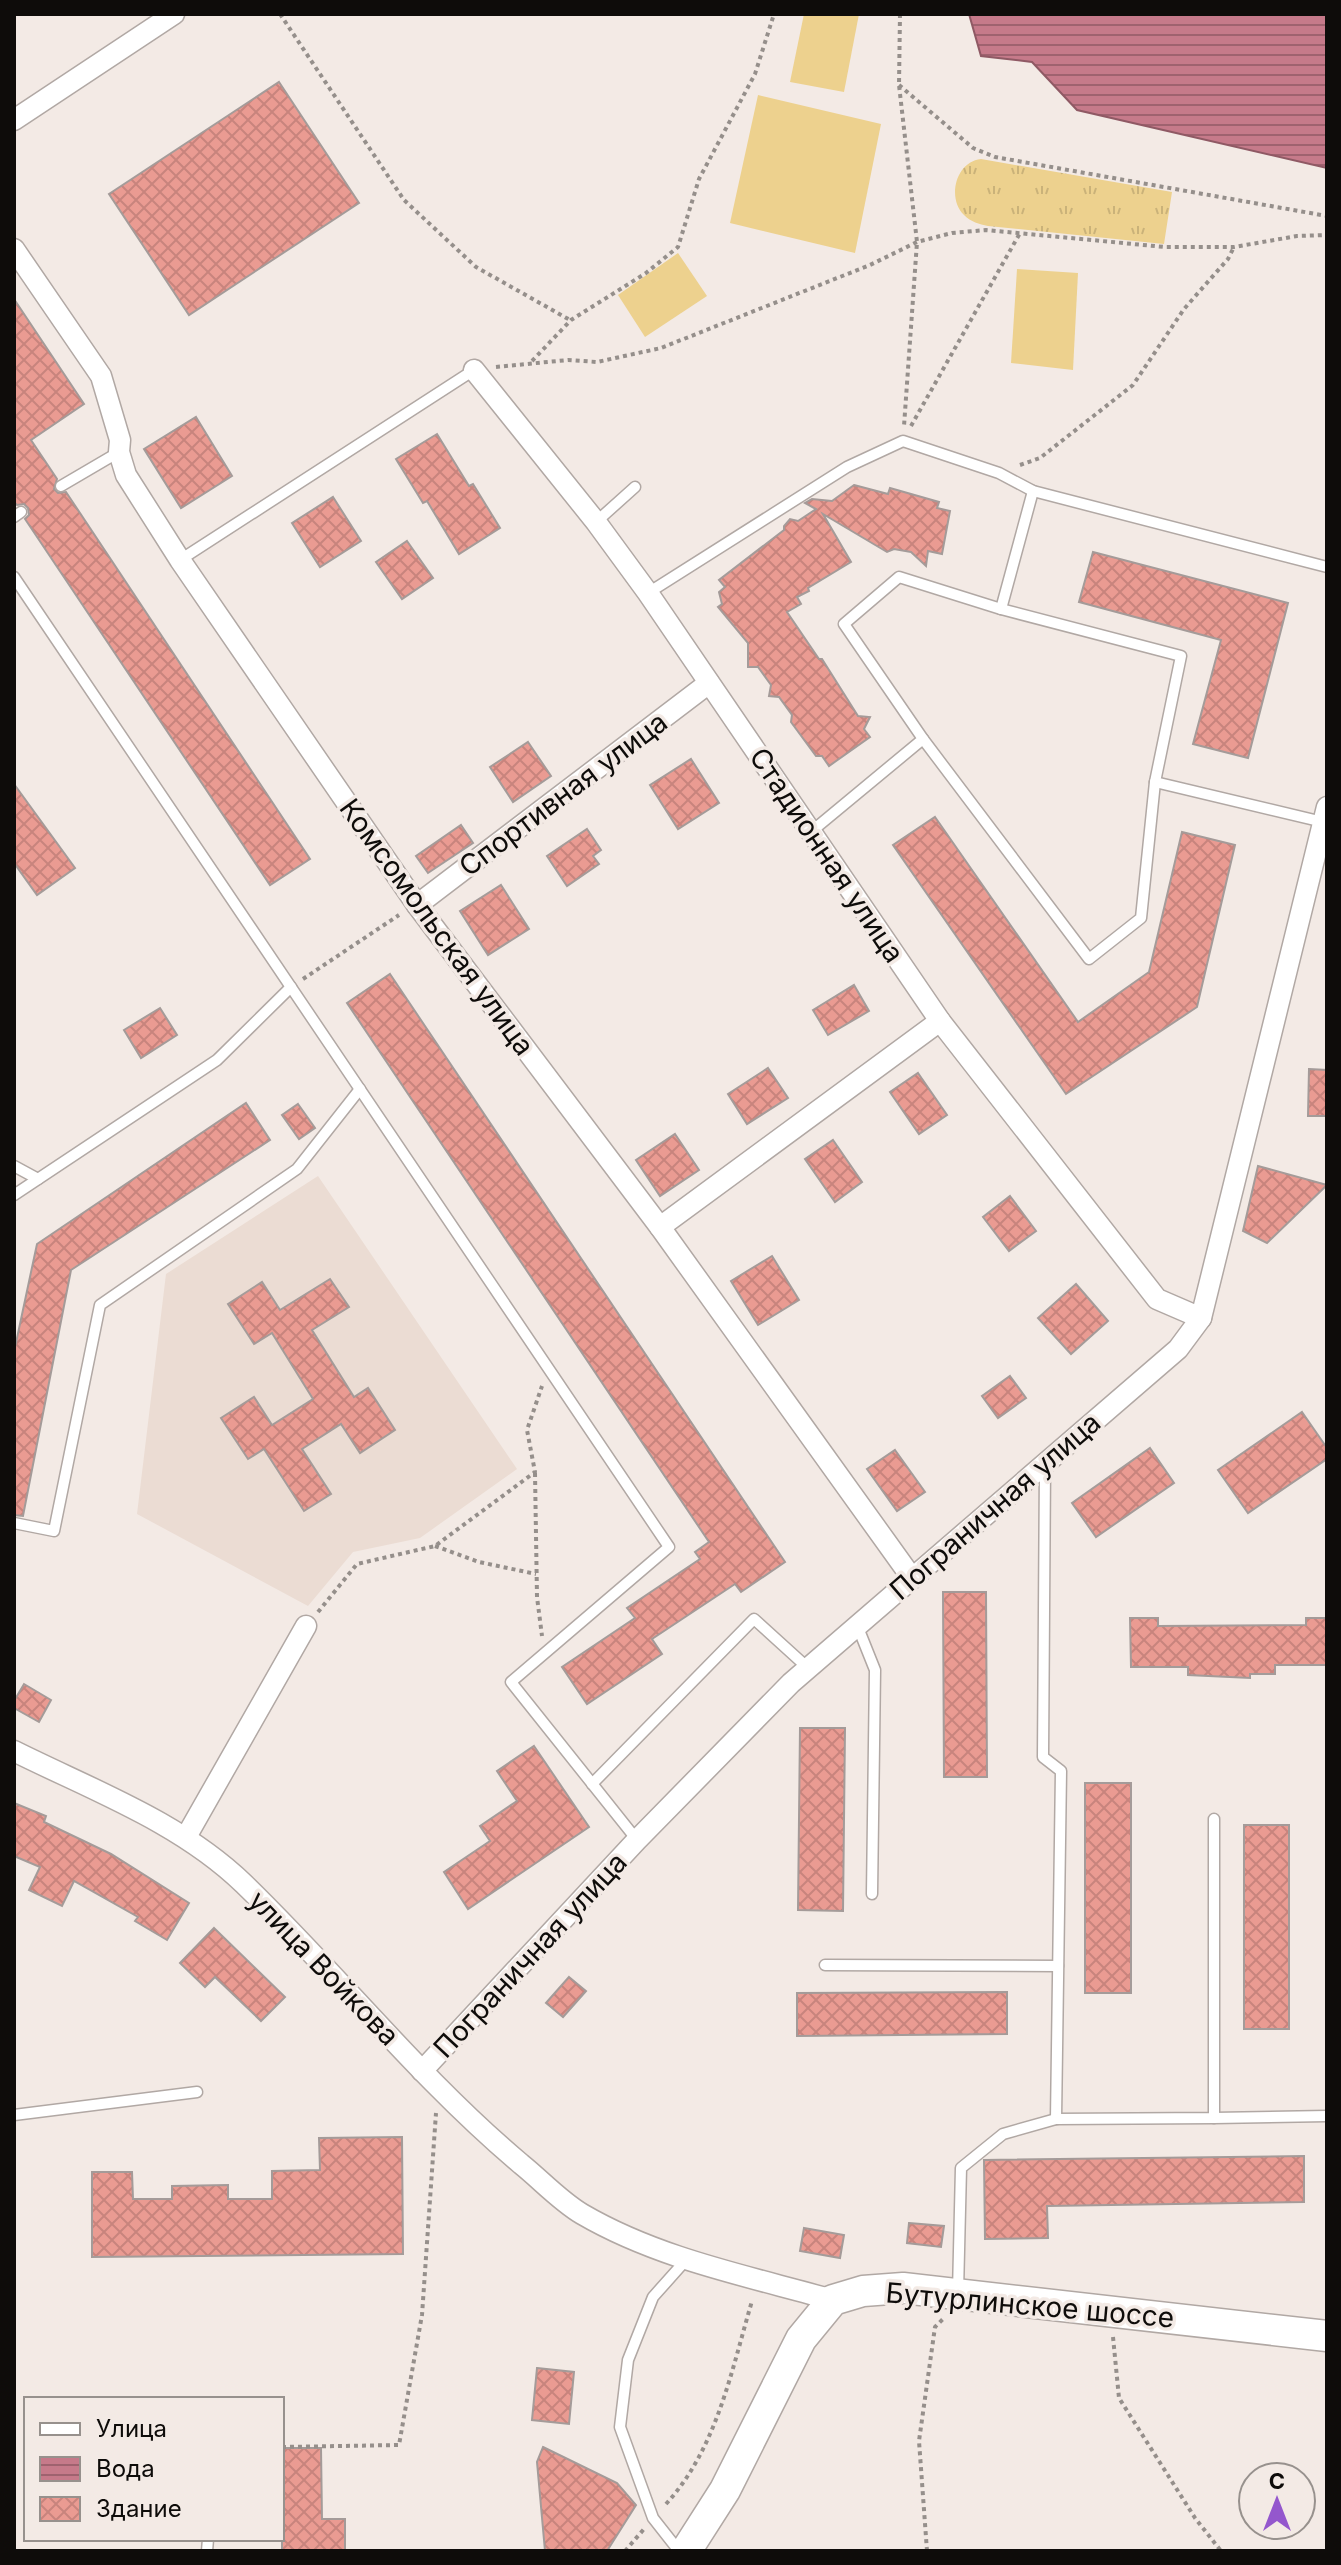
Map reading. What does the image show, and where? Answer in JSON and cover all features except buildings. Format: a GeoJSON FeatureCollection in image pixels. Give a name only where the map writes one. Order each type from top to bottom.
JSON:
{"type":"FeatureCollection","features":[{"type":"Feature","properties":{"kind":"main road","name":"Бутурлинское шоссе"},"geometry":{"type":"LineString","coordinates":[[833,2300],[863,2291],[903,2288],[1327,2336]]}},
{"type":"Feature","properties":{"kind":"main road"},"geometry":{"type":"LineString","coordinates":[[686,2551],[725,2490],[801,2339],[833,2300]]}},
{"type":"Feature","properties":{"kind":"street"},"geometry":{"type":"LineString","coordinates":[[14,120],[174,14]]}},
{"type":"Feature","properties":{"kind":"street","name":"Комсомольская улица"},"geometry":{"type":"LineString","coordinates":[[14,249],[101,376],[120,440],[119,452],[126,475],[180,560],[417,905],[660,1227],[912,1578]]}},
{"type":"Feature","properties":{"kind":"street","name":"Стадионная улица"},"geometry":{"type":"LineString","coordinates":[[474,370],[596,522],[648,593],[940,1021],[1157,1299],[1201,1318]]}},
{"type":"Feature","properties":{"kind":"street","name":"Спортивная улица"},"geometry":{"type":"LineString","coordinates":[[417,905],[709,683]]}},
{"type":"Feature","properties":{"kind":"street","name":"Пограничная улица"},"geometry":{"type":"LineString","coordinates":[[422,2071],[637,1840],[808,1668],[1178,1349],[1201,1318],[1325,814]]}},
{"type":"Feature","properties":{"kind":"street"},"geometry":{"type":"LineString","coordinates":[[660,1227],[940,1021]]}},
{"type":"Feature","properties":{"kind":"street"},"geometry":{"type":"LineString","coordinates":[[186,1837],[306,1626]]}},
{"type":"Feature","properties":{"kind":"street","name":"улица Войкова"},"geometry":{"type":"LineString","coordinates":[[14,1751],[186,1837],[242,1882],[494,2142],[579,2212],[634,2242],[686,2260],[833,2300]]}},
{"type":"Feature","properties":{"kind":"lane"},"geometry":{"type":"LineString","coordinates":[[180,560],[474,370]]}},
{"type":"Feature","properties":{"kind":"lane"},"geometry":{"type":"LineString","coordinates":[[648,593],[847,467],[903,441],[999,473],[1033,491],[1327,567]]}},
{"type":"Feature","properties":{"kind":"lane"},"geometry":{"type":"LineString","coordinates":[[61,486],[119,452]]}},
{"type":"Feature","properties":{"kind":"lane"},"geometry":{"type":"LineString","coordinates":[[596,522],[635,487]]}},
{"type":"Feature","properties":{"kind":"lane"},"geometry":{"type":"LineString","coordinates":[[1001,609],[1033,491]]}},
{"type":"Feature","properties":{"kind":"lane"},"geometry":{"type":"LineString","coordinates":[[14,577],[669,1547],[511,1682],[637,1840]]}},
{"type":"Feature","properties":{"kind":"lane"},"geometry":{"type":"LineString","coordinates":[[899,577],[1001,609],[1181,656],[1155,782],[1141,918],[1089,959],[923,739],[844,624],[899,577]]}},
{"type":"Feature","properties":{"kind":"lane"},"geometry":{"type":"LineString","coordinates":[[812,831],[923,739]]}},
{"type":"Feature","properties":{"kind":"lane"},"geometry":{"type":"LineString","coordinates":[[1155,782],[1325,814]]}},
{"type":"Feature","properties":{"kind":"lane"},"geometry":{"type":"LineString","coordinates":[[14,1195],[217,1060],[291,987]]}},
{"type":"Feature","properties":{"kind":"lane"},"geometry":{"type":"LineString","coordinates":[[14,1523],[54,1531],[100,1305],[297,1169],[360,1089]]}},
{"type":"Feature","properties":{"kind":"lane"},"geometry":{"type":"LineString","coordinates":[[14,1166],[38,1179]]}},
{"type":"Feature","properties":{"kind":"lane"},"geometry":{"type":"LineString","coordinates":[[1045,1461],[1043,1757],[1061,1771],[1056,2119]]}},
{"type":"Feature","properties":{"kind":"lane"},"geometry":{"type":"LineString","coordinates":[[592,1784],[754,1619],[808,1668]]}},
{"type":"Feature","properties":{"kind":"lane"},"geometry":{"type":"LineString","coordinates":[[857,1625],[875,1670],[872,1894]]}},
{"type":"Feature","properties":{"kind":"lane"},"geometry":{"type":"LineString","coordinates":[[1214,1819],[1214,2118]]}},
{"type":"Feature","properties":{"kind":"lane"},"geometry":{"type":"LineString","coordinates":[[825,1965],[1058,1966]]}},
{"type":"Feature","properties":{"kind":"lane"},"geometry":{"type":"LineString","coordinates":[[14,2115],[197,2092]]}},
{"type":"Feature","properties":{"kind":"lane"},"geometry":{"type":"LineString","coordinates":[[954,2294],[961,2168],[1003,2134],[1056,2119],[1327,2116]]}},
{"type":"Feature","properties":{"kind":"lane"},"geometry":{"type":"LineString","coordinates":[[679,2551],[653,2518],[620,2427],[628,2360],[653,2297],[686,2260]]}},
{"type":"Feature","properties":{"kind":"path"},"geometry":{"type":"LineString","coordinates":[[280,14],[404,200],[476,267],[571,320]]}},
{"type":"Feature","properties":{"kind":"path"},"geometry":{"type":"LineString","coordinates":[[530,362],[571,320],[646,273],[678,247],[699,179],[755,74],[774,14]]}},
{"type":"Feature","properties":{"kind":"path"},"geometry":{"type":"LineString","coordinates":[[900,14],[899,85],[917,242],[903,441]]}},
{"type":"Feature","properties":{"kind":"path"},"geometry":{"type":"LineString","coordinates":[[899,85],[973,148],[995,157],[1327,216]]}},
{"type":"Feature","properties":{"kind":"path"},"geometry":{"type":"LineString","coordinates":[[474,370],[530,362],[597,362],[661,348],[870,265],[917,242],[952,233],[986,230],[1165,247],[1234,247],[1297,236],[1327,235]]}},
{"type":"Feature","properties":{"kind":"path"},"geometry":{"type":"LineString","coordinates":[[903,441],[1020,233]]}},
{"type":"Feature","properties":{"kind":"path"},"geometry":{"type":"LineString","coordinates":[[999,473],[1040,458],[1133,385],[1184,309],[1228,259],[1234,247]]}},
{"type":"Feature","properties":{"kind":"path"},"geometry":{"type":"LineString","coordinates":[[291,987],[374,930],[417,905]]}},
{"type":"Feature","properties":{"kind":"path"},"geometry":{"type":"LineString","coordinates":[[544,1654],[536,1574],[535,1472],[527,1430],[549,1369]]}},
{"type":"Feature","properties":{"kind":"path"},"geometry":{"type":"LineString","coordinates":[[306,1626],[357,1564],[435,1546],[535,1472]]}},
{"type":"Feature","properties":{"kind":"path"},"geometry":{"type":"LineString","coordinates":[[435,1546],[479,1562],[536,1574]]}},
{"type":"Feature","properties":{"kind":"path"},"geometry":{"type":"LineString","coordinates":[[284,2447],[399,2445],[422,2315],[438,2087]]}},
{"type":"Feature","properties":{"kind":"path"},"geometry":{"type":"LineString","coordinates":[[625,2551],[683,2485],[705,2450],[722,2404],[758,2279]]}},
{"type":"Feature","properties":{"kind":"path"},"geometry":{"type":"LineString","coordinates":[[927,2551],[919,2441],[935,2327],[950,2313],[954,2294]]}},
{"type":"Feature","properties":{"kind":"path"},"geometry":{"type":"LineString","coordinates":[[1110,2311],[1119,2398],[1195,2518],[1221,2551]]}},
{"type":"Feature","properties":{"kind":"shaded area"},"geometry":{"type":"Polygon","coordinates":[[[318,1176],[517,1469],[420,1538],[353,1552],[308,1606],[137,1514],[166,1274],[318,1176]]]}},
{"type":"Feature","properties":{"kind":"green space"},"geometry":{"type":"Polygon","coordinates":[[[804,14],[859,14],[844,92],[790,82],[804,14]]]}},
{"type":"Feature","properties":{"kind":"green space"},"geometry":{"type":"Polygon","coordinates":[[[758,95],[881,124],[855,253],[730,223],[758,95]]]}},
{"type":"Feature","properties":{"kind":"green space"},"geometry":{"type":"Polygon","coordinates":[[[981,159],[1172,192],[1164,244],[988,226],[972,221],[959,208],[956,182],[965,167],[981,159]]]}},
{"type":"Feature","properties":{"kind":"green space"},"geometry":{"type":"Polygon","coordinates":[[[678,253],[707,296],[645,337],[618,295],[678,253]]]}},
{"type":"Feature","properties":{"kind":"green space"},"geometry":{"type":"Polygon","coordinates":[[[1017,269],[1078,273],[1073,370],[1011,363],[1017,269]]]}},
{"type":"Feature","properties":{"kind":"water"},"geometry":{"type":"Polygon","coordinates":[[[969,14],[1327,14],[1327,168],[1077,110],[1032,62],[981,56],[969,14]]]}}]}
